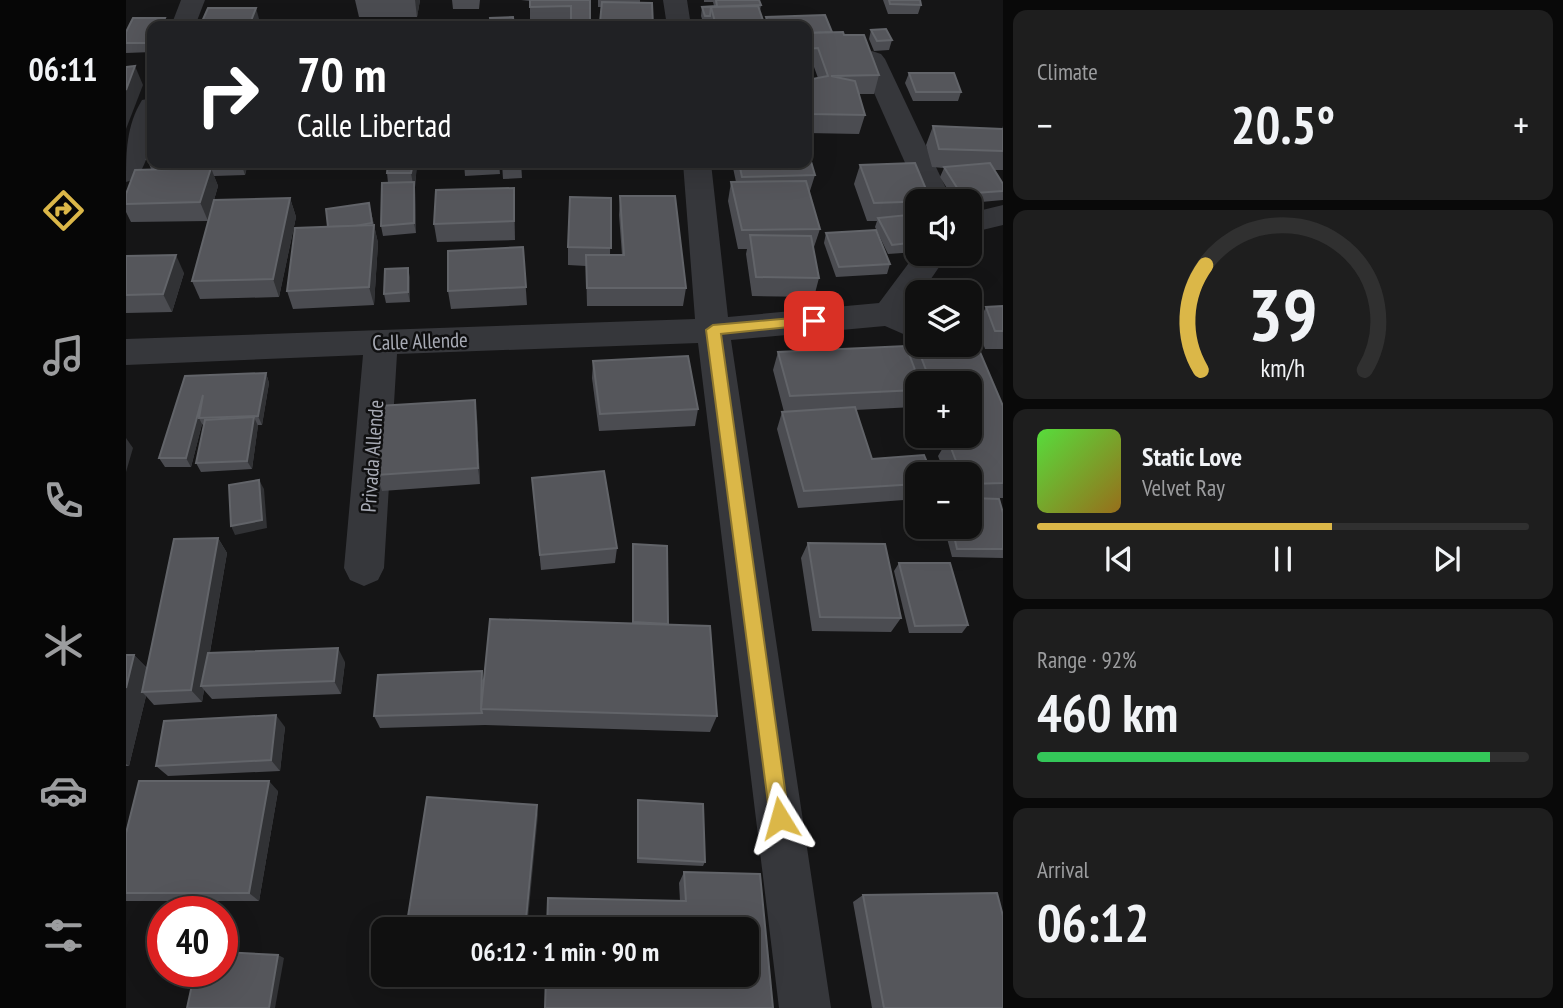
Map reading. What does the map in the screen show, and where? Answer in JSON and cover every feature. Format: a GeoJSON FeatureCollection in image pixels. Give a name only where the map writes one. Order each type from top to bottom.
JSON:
{"type":"FeatureCollection","features":[{"type":"Feature","properties":{"kind":"street"},"geometry":{"type":"LineString","coordinates":[[185,21],[193,0]]}},
{"type":"Feature","properties":{"kind":"street"},"geometry":{"type":"LineString","coordinates":[[675,0],[678,21]]}},
{"type":"Feature","properties":{"kind":"street"},"geometry":{"type":"LineString","coordinates":[[872,59],[931,189]]}},
{"type":"Feature","properties":{"kind":"street"},"geometry":{"type":"LineString","coordinates":[[126,173],[147,119]]}},
{"type":"Feature","properties":{"kind":"street"},"geometry":{"type":"LineString","coordinates":[[697,168],[713,330],[806,1008]]}},
{"type":"Feature","properties":{"kind":"street"},"geometry":{"type":"LineString","coordinates":[[982,220],[1003,215]]}},
{"type":"Feature","properties":{"kind":"street"},"geometry":{"type":"LineString","coordinates":[[903,321],[927,266]]}},
{"type":"Feature","properties":{"kind":"street","name":"Calle Allende"},"geometry":{"type":"LineString","coordinates":[[126,352],[903,321]]}},
{"type":"Feature","properties":{"kind":"street","name":"Privada Allende"},"geometry":{"type":"LineString","coordinates":[[364,568],[381,343]]}},
{"type":"Feature","properties":{"kind":"building"},"geometry":{"type":"Polygon","coordinates":[[[530,0],[590,0],[590,21],[571,21],[571,6],[530,7],[530,0]]]}},
{"type":"Feature","properties":{"kind":"building"},"geometry":{"type":"Polygon","coordinates":[[[716,0],[759,0],[761,5],[711,7],[710,16],[705,16],[702,7],[717,6],[716,0]]]}},
{"type":"Feature","properties":{"kind":"building"},"geometry":{"type":"Polygon","coordinates":[[[889,0],[920,0],[921,5],[890,4],[889,0]]]}},
{"type":"Feature","properties":{"kind":"building"},"geometry":{"type":"Polygon","coordinates":[[[602,2],[652,3],[653,21],[600,21],[602,2]]]}},
{"type":"Feature","properties":{"kind":"building"},"geometry":{"type":"Polygon","coordinates":[[[758,6],[763,21],[715,21],[711,7],[758,6]]]}},
{"type":"Feature","properties":{"kind":"building"},"geometry":{"type":"Polygon","coordinates":[[[208,8],[256,8],[251,21],[202,21],[208,8]]]}},
{"type":"Feature","properties":{"kind":"building"},"geometry":{"type":"Polygon","coordinates":[[[825,15],[832,32],[812,33],[812,21],[767,21],[766,17],[825,15]]]}},
{"type":"Feature","properties":{"kind":"building"},"geometry":{"type":"Polygon","coordinates":[[[513,17],[513,21],[490,21],[490,18],[513,17]]]}},
{"type":"Feature","properties":{"kind":"building"},"geometry":{"type":"Polygon","coordinates":[[[133,18],[165,18],[164,21],[147,21],[147,43],[126,43],[126,32],[133,18]]]}},
{"type":"Feature","properties":{"kind":"building"},"geometry":{"type":"Polygon","coordinates":[[[886,29],[892,40],[877,41],[871,30],[886,29]]]}},
{"type":"Feature","properties":{"kind":"building"},"geometry":{"type":"Polygon","coordinates":[[[843,32],[844,35],[864,35],[879,75],[831,76],[855,81],[865,115],[812,114],[812,79],[828,76],[818,48],[812,49],[812,33],[843,32]]]}},
{"type":"Feature","properties":{"kind":"building"},"geometry":{"type":"Polygon","coordinates":[[[135,66],[126,90],[126,67],[135,66]]]}},
{"type":"Feature","properties":{"kind":"building"},"geometry":{"type":"Polygon","coordinates":[[[909,73],[954,73],[961,92],[916,92],[909,73]]]}},
{"type":"Feature","properties":{"kind":"building"},"geometry":{"type":"Polygon","coordinates":[[[933,126],[1003,129],[1003,151],[939,149],[933,126]]]}},
{"type":"Feature","properties":{"kind":"building"},"geometry":{"type":"Polygon","coordinates":[[[915,163],[926,189],[905,189],[905,202],[874,203],[860,165],[915,163]]]}},
{"type":"Feature","properties":{"kind":"building"},"geometry":{"type":"Polygon","coordinates":[[[990,163],[1003,184],[1003,191],[982,192],[982,189],[958,189],[944,167],[990,163]]]}},
{"type":"Feature","properties":{"kind":"building"},"geometry":{"type":"Polygon","coordinates":[[[812,165],[815,175],[742,177],[740,168],[812,168],[812,165]]]}},
{"type":"Feature","properties":{"kind":"building"},"geometry":{"type":"Polygon","coordinates":[[[211,168],[200,202],[126,204],[126,194],[135,170],[211,168]]]}},
{"type":"Feature","properties":{"kind":"building"},"geometry":{"type":"Polygon","coordinates":[[[388,168],[412,168],[411,173],[387,173],[388,168]]]}},
{"type":"Feature","properties":{"kind":"building"},"geometry":{"type":"Polygon","coordinates":[[[806,181],[820,229],[742,230],[731,182],[806,181]]]}},
{"type":"Feature","properties":{"kind":"building"},"geometry":{"type":"Polygon","coordinates":[[[414,182],[414,223],[381,226],[382,183],[414,182]]]}},
{"type":"Feature","properties":{"kind":"building"},"geometry":{"type":"Polygon","coordinates":[[[514,188],[514,221],[434,224],[436,190],[514,188]]]}},
{"type":"Feature","properties":{"kind":"building"},"geometry":{"type":"Polygon","coordinates":[[[620,196],[675,196],[686,288],[587,288],[586,255],[624,255],[620,196]]]}},
{"type":"Feature","properties":{"kind":"building"},"geometry":{"type":"Polygon","coordinates":[[[570,197],[611,198],[611,248],[568,247],[570,197]]]}},
{"type":"Feature","properties":{"kind":"building"},"geometry":{"type":"Polygon","coordinates":[[[290,198],[273,279],[192,281],[214,200],[290,198]]]}},
{"type":"Feature","properties":{"kind":"building"},"geometry":{"type":"Polygon","coordinates":[[[369,203],[372,223],[328,227],[326,209],[369,203]]]}},
{"type":"Feature","properties":{"kind":"building"},"geometry":{"type":"Polygon","coordinates":[[[905,215],[905,243],[892,245],[878,218],[905,215]]]}},
{"type":"Feature","properties":{"kind":"building"},"geometry":{"type":"Polygon","coordinates":[[[374,225],[369,287],[287,291],[295,228],[374,225]]]}},
{"type":"Feature","properties":{"kind":"building"},"geometry":{"type":"Polygon","coordinates":[[[876,230],[890,264],[839,267],[826,233],[876,230]]]}},
{"type":"Feature","properties":{"kind":"building"},"geometry":{"type":"Polygon","coordinates":[[[750,235],[811,236],[819,278],[756,277],[750,235]]]}},
{"type":"Feature","properties":{"kind":"building"},"geometry":{"type":"Polygon","coordinates":[[[523,247],[526,287],[448,291],[448,251],[523,247]]]}},
{"type":"Feature","properties":{"kind":"building"},"geometry":{"type":"Polygon","coordinates":[[[176,255],[163,294],[126,295],[126,256],[176,255]]]}},
{"type":"Feature","properties":{"kind":"building"},"geometry":{"type":"Polygon","coordinates":[[[408,268],[408,292],[384,294],[385,269],[408,268]]]}},
{"type":"Feature","properties":{"kind":"building"},"geometry":{"type":"Polygon","coordinates":[[[1003,306],[1003,331],[995,331],[986,307],[1003,306]]]}},
{"type":"Feature","properties":{"kind":"building"},"geometry":{"type":"Polygon","coordinates":[[[905,346],[905,357],[910,357],[915,371],[905,371],[905,391],[790,396],[778,352],[905,346]]]}},
{"type":"Feature","properties":{"kind":"building"},"geometry":{"type":"Polygon","coordinates":[[[688,356],[698,409],[600,414],[593,361],[688,356]]]}},
{"type":"Feature","properties":{"kind":"building"},"geometry":{"type":"Polygon","coordinates":[[[921,357],[982,357],[1003,406],[1003,483],[982,484],[982,462],[956,462],[951,448],[982,448],[982,371],[926,371],[921,357]]]}},
{"type":"Feature","properties":{"kind":"building"},"geometry":{"type":"Polygon","coordinates":[[[266,373],[258,416],[199,418],[203,395],[186,458],[159,458],[185,376],[266,373]]]}},
{"type":"Feature","properties":{"kind":"building"},"geometry":{"type":"Polygon","coordinates":[[[475,400],[478,468],[377,475],[379,406],[475,400]]]}},
{"type":"Feature","properties":{"kind":"building"},"geometry":{"type":"Polygon","coordinates":[[[855,407],[872,459],[924,455],[927,462],[905,462],[905,485],[804,491],[782,412],[855,407]]]}},
{"type":"Feature","properties":{"kind":"building"},"geometry":{"type":"Polygon","coordinates":[[[254,417],[247,461],[196,463],[205,420],[254,417]]]}},
{"type":"Feature","properties":{"kind":"building"},"geometry":{"type":"Polygon","coordinates":[[[604,471],[617,548],[540,555],[532,478],[604,471]]]}},
{"type":"Feature","properties":{"kind":"building"},"geometry":{"type":"Polygon","coordinates":[[[259,480],[262,520],[231,526],[229,485],[259,480]]]}},
{"type":"Feature","properties":{"kind":"building"},"geometry":{"type":"Polygon","coordinates":[[[982,498],[999,499],[1003,513],[1003,549],[957,549],[955,539],[982,539],[982,498]]]}},
{"type":"Feature","properties":{"kind":"building"},"geometry":{"type":"Polygon","coordinates":[[[218,538],[191,690],[142,692],[174,539],[218,538]]]}},
{"type":"Feature","properties":{"kind":"building"},"geometry":{"type":"Polygon","coordinates":[[[808,543],[885,544],[901,618],[820,617],[808,543]]]}},
{"type":"Feature","properties":{"kind":"building"},"geometry":{"type":"Polygon","coordinates":[[[633,544],[667,546],[668,624],[633,622],[633,544]]]}},
{"type":"Feature","properties":{"kind":"building"},"geometry":{"type":"Polygon","coordinates":[[[899,563],[950,563],[968,625],[915,626],[899,563]]]}},
{"type":"Feature","properties":{"kind":"building"},"geometry":{"type":"Polygon","coordinates":[[[490,619],[710,626],[717,716],[481,709],[490,619]]]}},
{"type":"Feature","properties":{"kind":"building"},"geometry":{"type":"Polygon","coordinates":[[[338,648],[334,681],[201,686],[208,653],[338,648]]]}},
{"type":"Feature","properties":{"kind":"building"},"geometry":{"type":"Polygon","coordinates":[[[126,655],[134,655],[126,688],[126,655]]]}},
{"type":"Feature","properties":{"kind":"building"},"geometry":{"type":"Polygon","coordinates":[[[482,671],[482,713],[374,716],[378,675],[482,671]]]}},
{"type":"Feature","properties":{"kind":"building"},"geometry":{"type":"Polygon","coordinates":[[[276,715],[271,760],[156,766],[164,721],[276,715]]]}},
{"type":"Feature","properties":{"kind":"building"},"geometry":{"type":"Polygon","coordinates":[[[139,781],[269,781],[249,893],[126,893],[126,833],[139,781]]]}},
{"type":"Feature","properties":{"kind":"building"},"geometry":{"type":"Polygon","coordinates":[[[427,797],[537,805],[526,917],[408,917],[427,797]]]}},
{"type":"Feature","properties":{"kind":"building"},"geometry":{"type":"Polygon","coordinates":[[[638,800],[703,804],[705,862],[638,858],[638,800]]]}},
{"type":"Feature","properties":{"kind":"building"},"geometry":{"type":"Polygon","coordinates":[[[684,872],[760,874],[773,1008],[545,1008],[546,987],[759,987],[759,917],[547,917],[548,898],[686,901],[684,872]]]}},
{"type":"Feature","properties":{"kind":"building"},"geometry":{"type":"Polygon","coordinates":[[[997,893],[1003,916],[1003,1008],[884,1008],[863,895],[997,893]]]}},
{"type":"Feature","properties":{"kind":"building"},"geometry":{"type":"Polygon","coordinates":[[[238,953],[278,955],[269,1008],[187,1008],[192,987],[238,987],[238,953]]]}},
{"type":"Feature","properties":{"kind":"route"},"geometry":{"type":"LineString","coordinates":[[780,818],[713,330],[814,321]]}}]}
